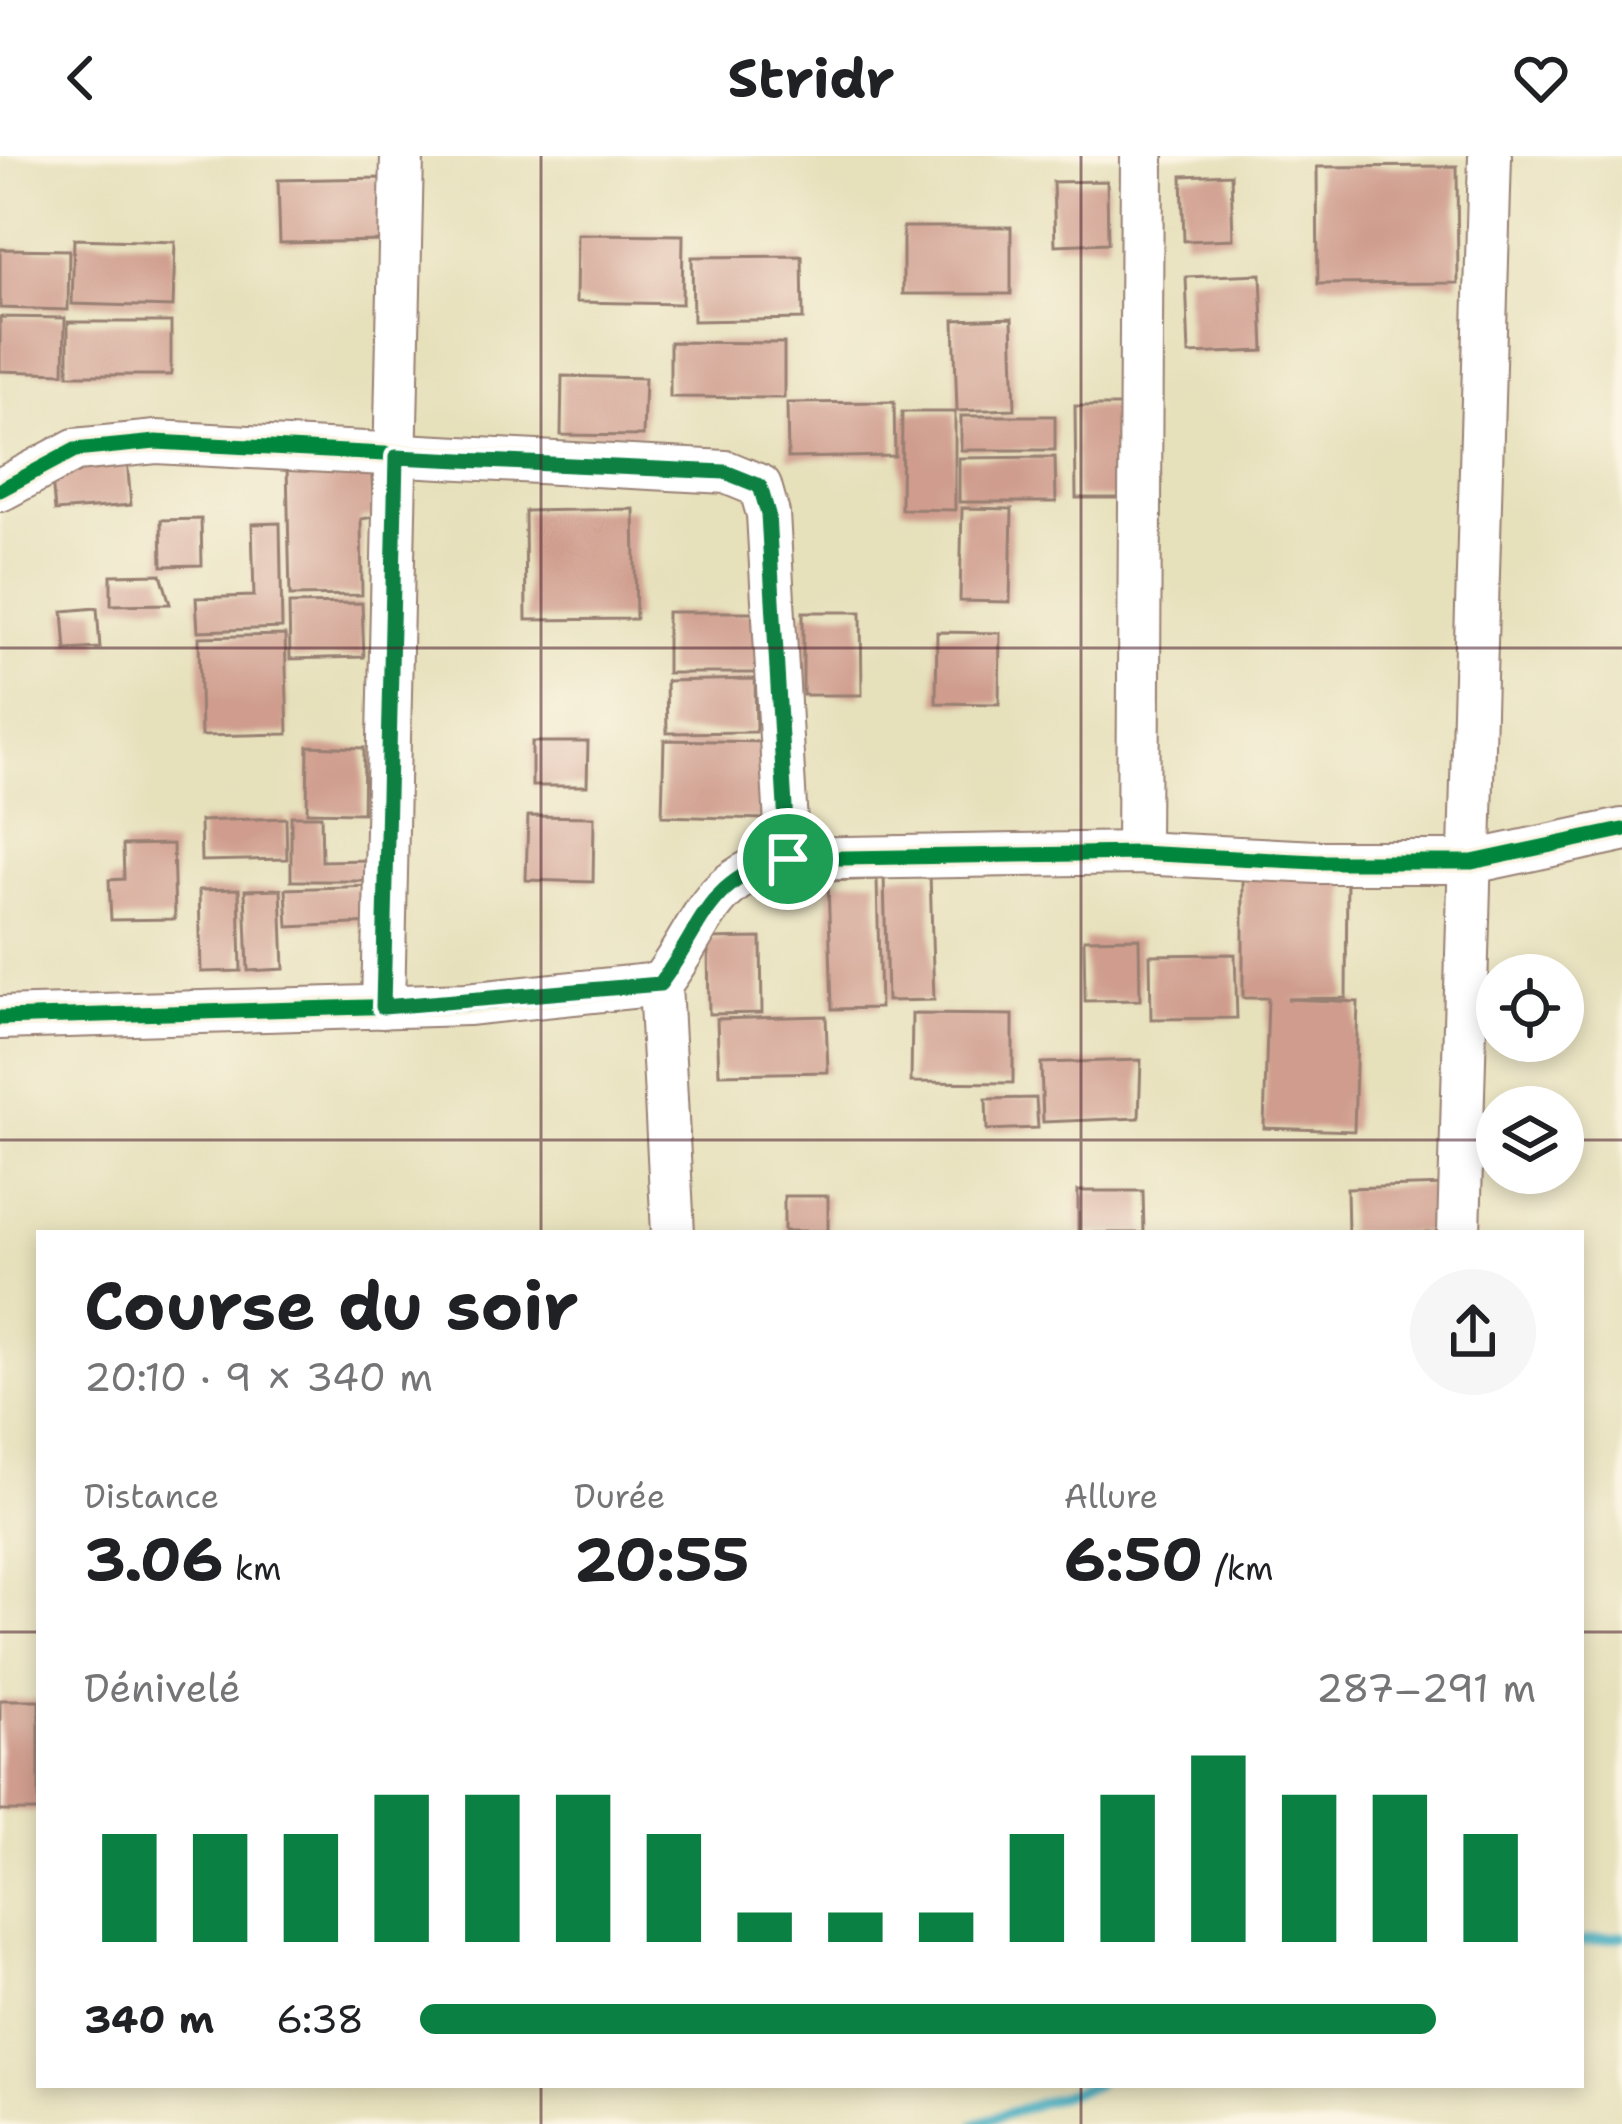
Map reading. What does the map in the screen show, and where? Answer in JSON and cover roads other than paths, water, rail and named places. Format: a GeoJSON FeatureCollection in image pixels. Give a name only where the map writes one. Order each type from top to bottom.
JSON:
{"type":"FeatureCollection","features":[{"type":"Feature","properties":{"kind":"street"},"geometry":{"type":"LineString","coordinates":[[383,1007],[402,156]]}},
{"type":"Feature","properties":{"kind":"street"},"geometry":{"type":"LineString","coordinates":[[1138,853],[1142,156]]}},
{"type":"Feature","properties":{"kind":"street"},"geometry":{"type":"LineString","coordinates":[[1459,1230],[1490,156]]}},
{"type":"Feature","properties":{"kind":"street"},"geometry":{"type":"LineString","coordinates":[[0,490],[50,460],[102,446],[155,442],[725,472],[760,486],[768,514],[788,859]]}},
{"type":"Feature","properties":{"kind":"street"},"geometry":{"type":"LineString","coordinates":[[673,1230],[660,984],[720,889],[758,866],[788,859],[1138,853],[1317,862],[1472,862],[1622,830]]}},
{"type":"Feature","properties":{"kind":"street"},"geometry":{"type":"LineString","coordinates":[[0,1018],[383,1007],[660,984]]}},
{"type":"Feature","properties":{"kind":"waterway"},"geometry":{"type":"LineString","coordinates":[[1584,1942],[1622,1936]]}},
{"type":"Feature","properties":{"kind":"waterway"},"geometry":{"type":"LineString","coordinates":[[975,2124],[1086,2088]]}}]}
